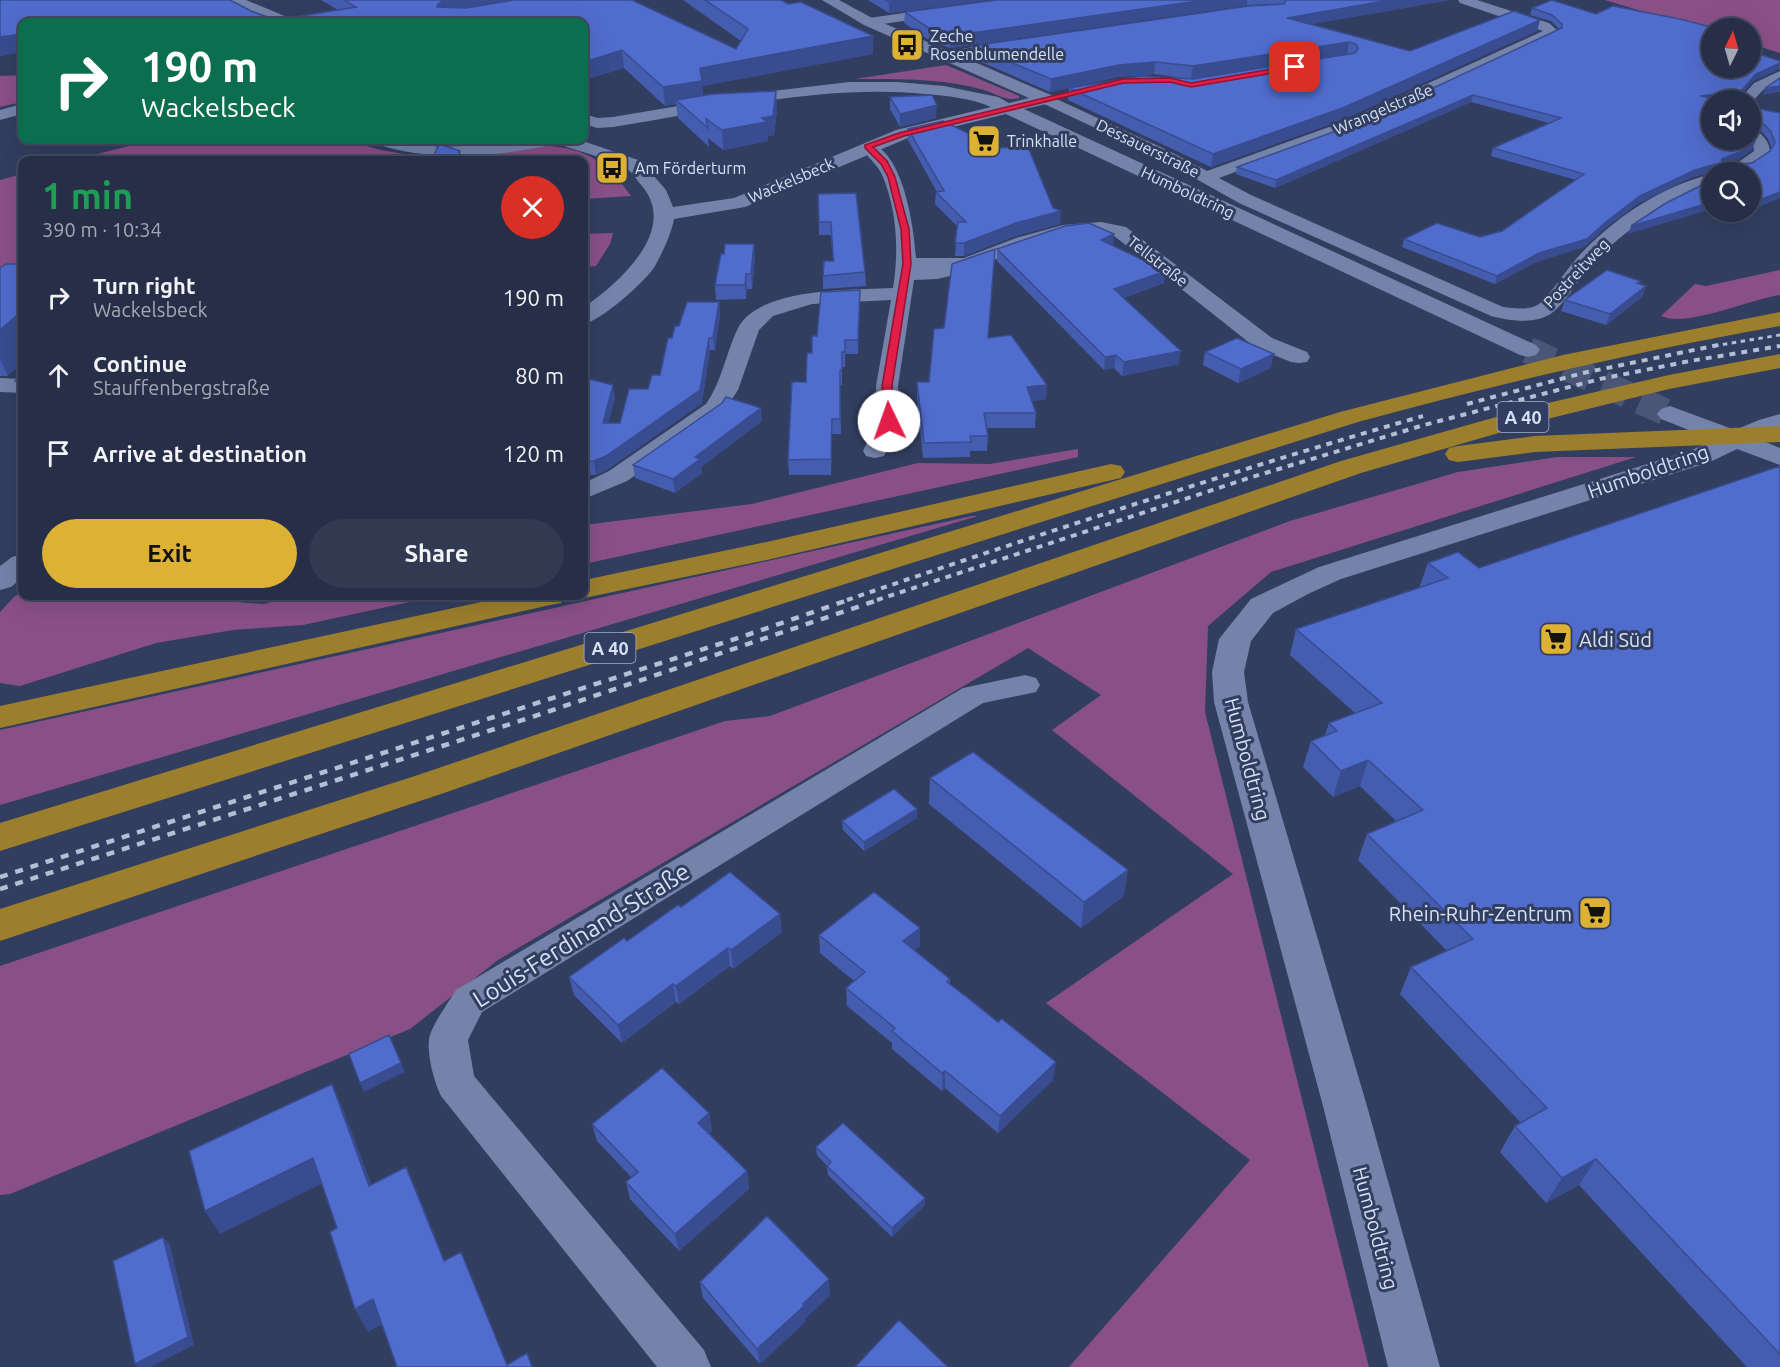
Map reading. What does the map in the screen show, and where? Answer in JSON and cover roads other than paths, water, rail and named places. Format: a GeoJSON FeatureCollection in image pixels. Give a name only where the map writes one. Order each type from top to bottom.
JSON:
{"type":"FeatureCollection","features":[{"type":"Feature","properties":{"kind":"highway","name":"A 40"},"geometry":{"type":"LineString","coordinates":[[0,837],[1220,457],[1472,383],[1621,348],[1780,319]]}},
{"type":"Feature","properties":{"kind":"highway","name":"A 40"},"geometry":{"type":"LineString","coordinates":[[0,925],[428,785],[1351,467],[1535,414],[1669,382],[1780,361]]}},
{"type":"Feature","properties":{"kind":"highway"},"geometry":{"type":"LineString","coordinates":[[1272,495],[1468,452],[1556,443],[1780,434]]}},
{"type":"Feature","properties":{"kind":"highway"},"geometry":{"type":"LineString","coordinates":[[588,588],[771,550],[1096,474],[1220,457]]}},
{"type":"Feature","properties":{"kind":"highway"},"geometry":{"type":"LineString","coordinates":[[4,714],[531,600]]}},
{"type":"Feature","properties":{"kind":"street"},"geometry":{"type":"LineString","coordinates":[[234,0],[277,18]]}},
{"type":"Feature","properties":{"kind":"street","name":"Dessauerstraße"},"geometry":{"type":"LineString","coordinates":[[829,0],[869,22],[1045,99],[1163,154],[1245,199],[1498,312],[1518,316],[1534,314]]}},
{"type":"Feature","properties":{"kind":"street","name":"Wrangelstraße"},"geometry":{"type":"LineString","coordinates":[[1206,177],[1349,124],[1552,32],[1550,29],[1464,0]]}},
{"type":"Feature","properties":{"kind":"street"},"geometry":{"type":"LineString","coordinates":[[869,22],[962,9]]}},
{"type":"Feature","properties":{"kind":"street"},"geometry":{"type":"LineString","coordinates":[[946,56],[1027,43]]}},
{"type":"Feature","properties":{"kind":"street"},"geometry":{"type":"LineString","coordinates":[[1755,90],[1780,75]]}},
{"type":"Feature","properties":{"kind":"street","name":"Humboldtring"},"geometry":{"type":"LineString","coordinates":[[588,129],[700,107],[836,88],[872,85],[914,86],[962,93],[992,101],[1528,350]]}},
{"type":"Feature","properties":{"kind":"street","name":"Humboldtring"},"geometry":{"type":"LineString","coordinates":[[588,130],[661,121],[836,88]]}},
{"type":"Feature","properties":{"kind":"street"},"geometry":{"type":"LineString","coordinates":[[1045,99],[1067,94]]}},
{"type":"Feature","properties":{"kind":"street","name":"Wackelsbeck"},"geometry":{"type":"LineString","coordinates":[[665,214],[738,202],[902,134],[1045,99]]}},
{"type":"Feature","properties":{"kind":"street"},"geometry":{"type":"LineString","coordinates":[[0,115],[18,110]]}},
{"type":"Feature","properties":{"kind":"street"},"geometry":{"type":"LineString","coordinates":[[629,149],[645,126],[661,121]]}},
{"type":"Feature","properties":{"kind":"street"},"geometry":{"type":"LineString","coordinates":[[588,131],[629,149]]}},
{"type":"Feature","properties":{"kind":"street"},"geometry":{"type":"LineString","coordinates":[[588,131],[629,149],[659,194],[665,214],[661,232],[644,266],[610,299],[588,313]]}},
{"type":"Feature","properties":{"kind":"street"},"geometry":{"type":"LineString","coordinates":[[392,144],[437,156]]}},
{"type":"Feature","properties":{"kind":"street"},"geometry":{"type":"LineString","coordinates":[[445,156],[496,144]]}},
{"type":"Feature","properties":{"kind":"street"},"geometry":{"type":"LineString","coordinates":[[473,149],[511,144]]}},
{"type":"Feature","properties":{"kind":"street"},"geometry":{"type":"LineString","coordinates":[[1751,162],[1760,156],[1761,144]]}},
{"type":"Feature","properties":{"kind":"street"},"geometry":{"type":"LineString","coordinates":[[868,147],[884,163],[891,177],[905,229],[904,277],[887,386],[889,421],[875,451]]}},
{"type":"Feature","properties":{"kind":"street","name":"Postreitweg"},"geometry":{"type":"LineString","coordinates":[[1534,314],[1546,308],[1598,247],[1634,218],[1681,191],[1701,183]]}},
{"type":"Feature","properties":{"kind":"street","name":"Tellstraße"},"geometry":{"type":"LineString","coordinates":[[588,490],[618,476],[714,409],[727,390],[749,328],[766,312],[810,298],[967,262],[1071,227],[1090,226],[1119,231],[1264,342],[1299,357]]}},
{"type":"Feature","properties":{"kind":"street"},"geometry":{"type":"LineString","coordinates":[[0,385],[18,386]]}},
{"type":"Feature","properties":{"kind":"street","name":"Humboldtring"},"geometry":{"type":"LineString","coordinates":[[1670,414],[1780,457]]}},
{"type":"Feature","properties":{"kind":"street","name":"Humboldtring"},"geometry":{"type":"LineString","coordinates":[[1414,1367],[1345,1106],[1231,702],[1228,672],[1235,639],[1262,606],[1330,573],[1701,456],[1733,440],[1780,422]]}},
{"type":"Feature","properties":{"kind":"street","name":"Louis-Ferdinand-Straße"},"geometry":{"type":"LineString","coordinates":[[687,1367],[455,1083],[448,1039],[469,1001],[974,695],[1025,685]]}},
{"type":"Feature","properties":{"kind":"tunnel"},"geometry":{"type":"LineString","coordinates":[[1528,350],[1670,414]]}},
{"type":"Feature","properties":{"kind":"railway"},"geometry":{"type":"LineString","coordinates":[[1714,346],[1780,335]]}},
{"type":"Feature","properties":{"kind":"railway"},"geometry":{"type":"LineString","coordinates":[[1467,404],[1583,373],[1723,344]]}},
{"type":"Feature","properties":{"kind":"railway"},"geometry":{"type":"LineString","coordinates":[[877,600],[1249,478],[1424,425],[1600,379],[1780,346]]}},
{"type":"Feature","properties":{"kind":"railway"},"geometry":{"type":"LineString","coordinates":[[847,600],[1134,505],[1423,416]]}},
{"type":"Feature","properties":{"kind":"railway"},"geometry":{"type":"LineString","coordinates":[[0,877],[744,636],[851,599]]}},
{"type":"Feature","properties":{"kind":"railway"},"geometry":{"type":"LineString","coordinates":[[0,889],[535,716],[881,599]]}},
{"type":"Feature","properties":{"kind":"place","name":"Zeche Rosenblumendelle"},"geometry":{"type":"Point","coordinates":[907,45]}},
{"type":"Feature","properties":{"kind":"place","name":"Trinkhalle"},"geometry":{"type":"Point","coordinates":[984,141]}},
{"type":"Feature","properties":{"kind":"place","name":"Am Förderturm"},"geometry":{"type":"Point","coordinates":[612,168]}},
{"type":"Feature","properties":{"kind":"place","name":"Aldi Süd"},"geometry":{"type":"Point","coordinates":[1556,639]}},
{"type":"Feature","properties":{"kind":"place","name":"Rhein-Ruhr-Zentrum"},"geometry":{"type":"Point","coordinates":[1595,913]}}]}
